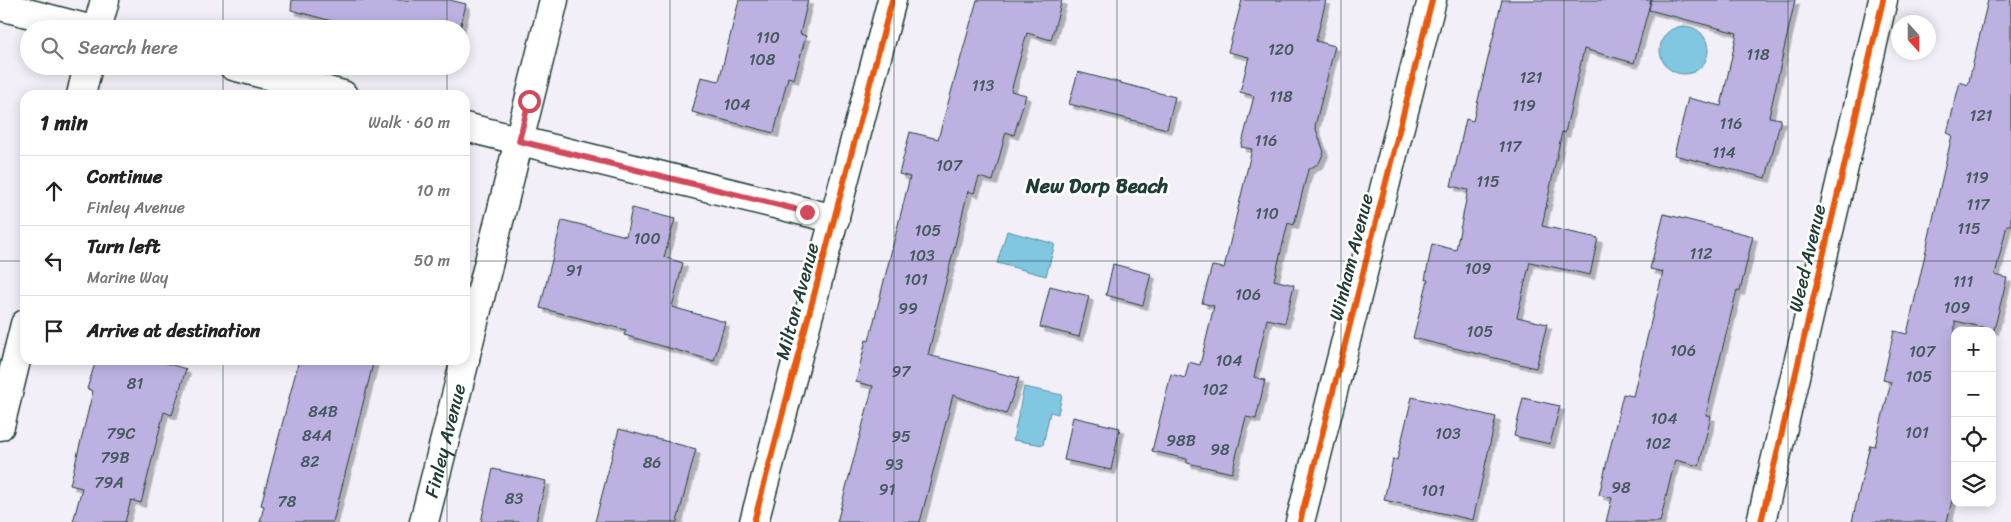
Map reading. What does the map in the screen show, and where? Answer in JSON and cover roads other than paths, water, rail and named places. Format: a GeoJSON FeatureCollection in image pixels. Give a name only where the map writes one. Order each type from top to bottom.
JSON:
{"type":"FeatureCollection","features":[{"type":"Feature","properties":{"kind":"street"},"geometry":{"type":"LineString","coordinates":[[99,20],[104,0]]}},
{"type":"Feature","properties":{"kind":"street","name":"Finley Avenue"},"geometry":{"type":"LineString","coordinates":[[470,339],[554,0]]}},
{"type":"Feature","properties":{"kind":"street","name":"Milton Avenue"},"geometry":{"type":"LineString","coordinates":[[754,522],[892,0]]}},
{"type":"Feature","properties":{"kind":"street","name":"Winham Avenue"},"geometry":{"type":"LineString","coordinates":[[1300,522],[1432,0]]}},
{"type":"Feature","properties":{"kind":"street","name":"Weed Avenue"},"geometry":{"type":"LineString","coordinates":[[1760,522],[1883,0]]}},
{"type":"Feature","properties":{"kind":"street"},"geometry":{"type":"LineString","coordinates":[[0,6],[54,20]]}},
{"type":"Feature","properties":{"kind":"street"},"geometry":{"type":"LineString","coordinates":[[82,90],[86,75]]}},
{"type":"Feature","properties":{"kind":"street"},"geometry":{"type":"LineString","coordinates":[[267,75],[324,90]]}},
{"type":"Feature","properties":{"kind":"street"},"geometry":{"type":"LineString","coordinates":[[470,128],[835,219]]}},
{"type":"Feature","properties":{"kind":"street"},"geometry":{"type":"LineString","coordinates":[[0,426],[20,344]]}},
{"type":"Feature","properties":{"kind":"street","name":"Finley Avenue"},"geometry":{"type":"LineString","coordinates":[[424,522],[463,365]]}},
{"type":"Feature","properties":{"kind":"water"},"geometry":{"type":"Polygon","coordinates":[[[1679,26],[1689,26],[1701,33],[1708,45],[1708,55],[1701,67],[1689,74],[1679,74],[1671,70],[1664,63],[1660,55],[1660,45],[1664,37],[1671,30],[1679,26]]]}},
{"type":"Feature","properties":{"kind":"water"},"geometry":{"type":"Polygon","coordinates":[[[1007,231],[1055,244],[1046,276],[997,263],[1007,231]]]}},
{"type":"Feature","properties":{"kind":"water"},"geometry":{"type":"Polygon","coordinates":[[[1024,387],[1062,395],[1058,414],[1050,412],[1043,445],[1013,440],[1024,387]]]}},
{"type":"Feature","properties":{"kind":"district","name":"New Dorp Beach"},"geometry":{"type":"Point","coordinates":[1097,186]}}]}
